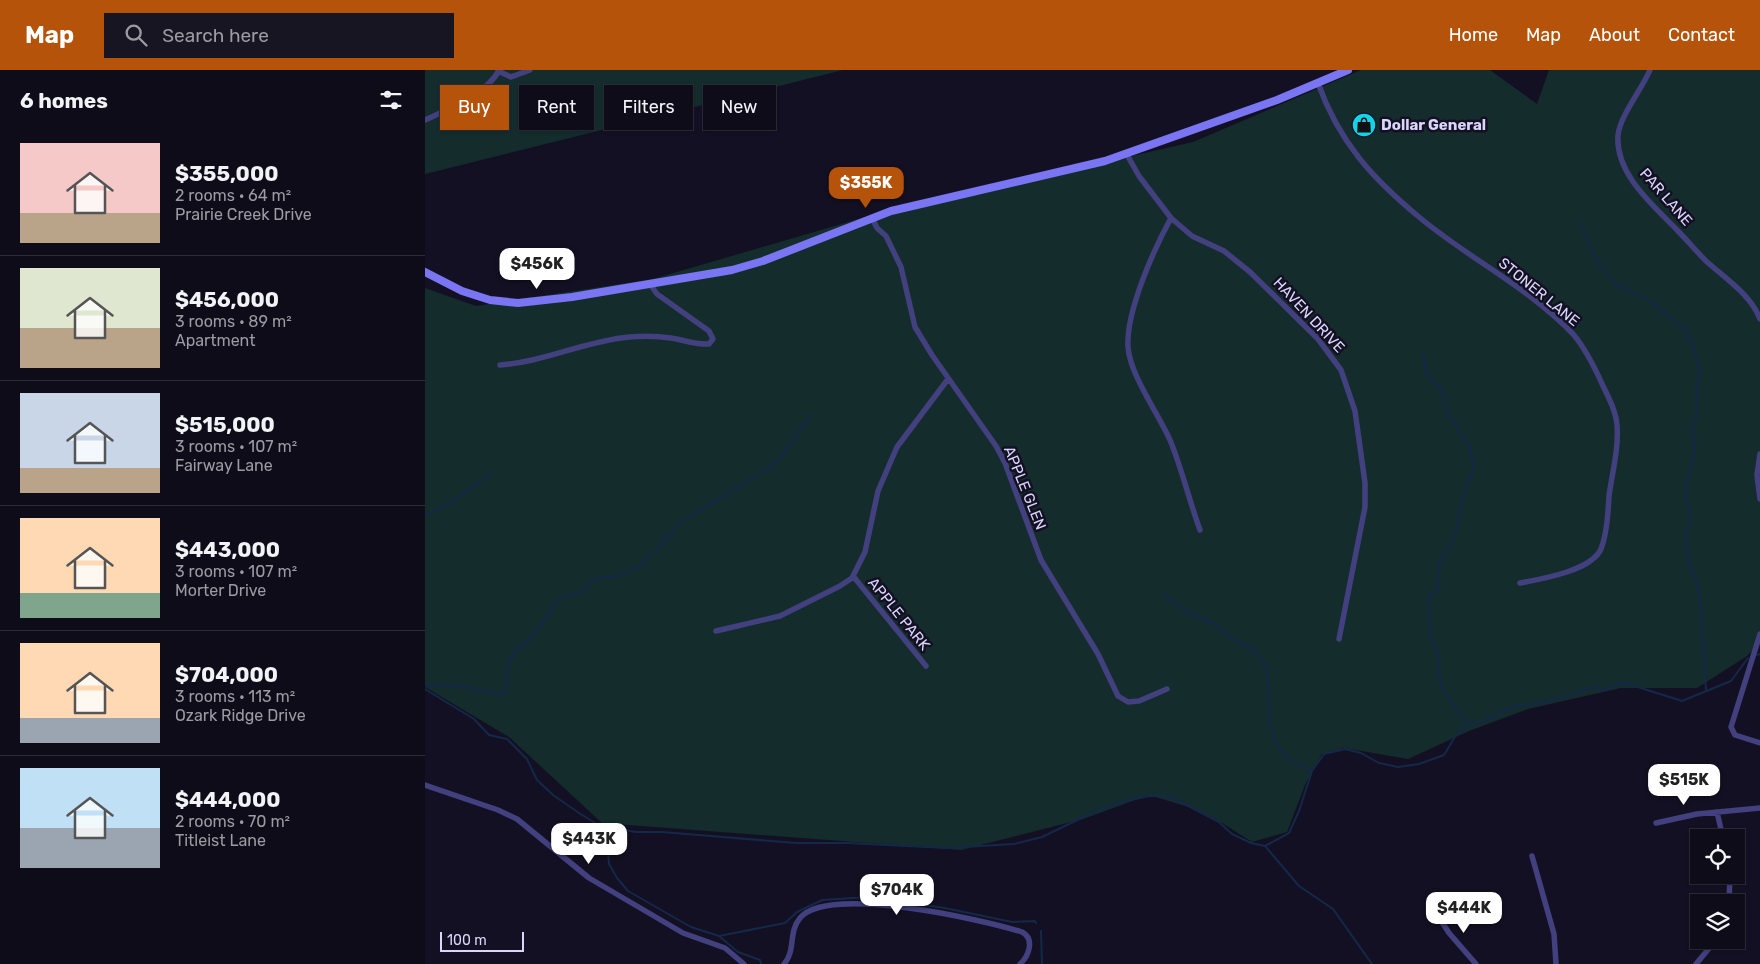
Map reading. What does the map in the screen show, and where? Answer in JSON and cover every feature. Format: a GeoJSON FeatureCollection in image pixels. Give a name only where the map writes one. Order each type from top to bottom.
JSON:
{"type":"FeatureCollection","features":[{"type":"Feature","properties":{"kind":"main road"},"geometry":{"type":"LineString","coordinates":[[425,272],[462,290],[490,300],[518,303],[544,301],[732,270],[763,261],[872,218],[926,202],[1091,165],[1319,83],[1348,70]]}},
{"type":"Feature","properties":{"kind":"street"},"geometry":{"type":"LineString","coordinates":[[425,120],[478,91],[490,82],[498,71],[511,77],[530,70]]}},
{"type":"Feature","properties":{"kind":"street","name":"PAR LANE"},"geometry":{"type":"LineString","coordinates":[[1650,70],[1618,134],[1619,147],[1628,171],[1637,188],[1658,211],[1754,305],[1760,319]]}},
{"type":"Feature","properties":{"kind":"street","name":"STONER LANE"},"geometry":{"type":"LineString","coordinates":[[1319,83],[1334,124],[1365,165],[1421,218],[1523,291],[1573,334],[1595,366],[1607,394],[1617,423],[1617,441],[1608,513],[1600,549],[1593,560],[1582,565],[1551,577],[1520,583]]}},
{"type":"Feature","properties":{"kind":"street","name":"HAVEN DRIVE"},"geometry":{"type":"LineString","coordinates":[[1126,153],[1139,176],[1171,218],[1192,236],[1223,251],[1263,284],[1330,354],[1341,370],[1349,391],[1363,459],[1365,507],[1339,639]]}},
{"type":"Feature","properties":{"kind":"street","name":"APPLE GLEN"},"geometry":{"type":"LineString","coordinates":[[872,218],[877,228],[886,236],[901,267],[915,327],[948,379],[996,446],[1005,463],[1041,560],[1097,654],[1118,696],[1128,702],[1139,701],[1167,690]]}},
{"type":"Feature","properties":{"kind":"street"},"geometry":{"type":"LineString","coordinates":[[1171,218],[1157,243],[1143,278],[1129,334],[1128,348],[1139,378],[1176,456],[1199,530]]}},
{"type":"Feature","properties":{"kind":"street"},"geometry":{"type":"LineString","coordinates":[[500,365],[521,363],[616,338],[673,338],[701,345],[709,344],[712,337],[709,331],[657,294],[650,284]]}},
{"type":"Feature","properties":{"kind":"street"},"geometry":{"type":"LineString","coordinates":[[716,631],[780,616],[840,586],[853,576],[865,552],[878,491],[897,447],[948,379]]}},
{"type":"Feature","properties":{"kind":"street"},"geometry":{"type":"LineString","coordinates":[[1760,454],[1757,475],[1760,499]]}},
{"type":"Feature","properties":{"kind":"street","name":"APPLE PARK"},"geometry":{"type":"LineString","coordinates":[[853,576],[926,666]]}},
{"type":"Feature","properties":{"kind":"street"},"geometry":{"type":"LineString","coordinates":[[1760,634],[1731,727],[1735,735],[1760,743]]}},
{"type":"Feature","properties":{"kind":"street"},"geometry":{"type":"LineString","coordinates":[[425,785],[517,818],[589,878],[683,933],[721,946],[744,964]]}},
{"type":"Feature","properties":{"kind":"street"},"geometry":{"type":"LineString","coordinates":[[1656,823],[1697,814],[1760,808]]}},
{"type":"Feature","properties":{"kind":"street"},"geometry":{"type":"LineString","coordinates":[[1717,812],[1721,829]]}},
{"type":"Feature","properties":{"kind":"street"},"geometry":{"type":"LineString","coordinates":[[1532,856],[1554,934],[1556,964]]}},
{"type":"Feature","properties":{"kind":"street"},"geometry":{"type":"LineString","coordinates":[[784,964],[789,958],[793,932],[800,918],[813,909],[839,905],[868,904],[893,905],[933,911],[1022,932],[1026,934],[1029,942],[1029,952],[1020,964]]}},
{"type":"Feature","properties":{"kind":"street"},"geometry":{"type":"LineString","coordinates":[[1438,916],[1449,933],[1476,964]]}},
{"type":"Feature","properties":{"kind":"street"},"geometry":{"type":"LineString","coordinates":[[1695,964],[1708,949]]}},
{"type":"Feature","properties":{"kind":"green space"},"geometry":{"type":"Polygon","coordinates":[[[425,70],[843,70],[776,87],[776,85],[703,85],[703,105],[693,107],[693,85],[604,85],[604,129],[425,174],[425,70]]]}},
{"type":"Feature","properties":{"kind":"green space"},"geometry":{"type":"Polygon","coordinates":[[[1361,70],[1490,70],[1537,104],[1549,70],[1760,70],[1760,643],[1747,656],[1697,688],[1621,688],[1528,709],[1469,731],[1408,759],[1344,748],[1322,754],[1305,785],[1287,832],[1252,842],[1219,821],[1195,809],[1149,795],[1083,819],[961,850],[602,823],[509,737],[425,687],[425,288],[476,306],[653,279],[872,215],[1193,142],[1361,70]]]}},
{"type":"Feature","properties":{"kind":"waterway"},"geometry":{"type":"LineString","coordinates":[[1579,222],[1594,256],[1616,285],[1646,298],[1686,331],[1693,345],[1700,370],[1696,391],[1697,415],[1692,429],[1695,447],[1685,495],[1690,510],[1686,543],[1689,563],[1697,582],[1701,609],[1706,690]]}},
{"type":"Feature","properties":{"kind":"waterway"},"geometry":{"type":"LineString","coordinates":[[1423,354],[1427,375],[1442,390],[1448,413],[1470,448],[1474,470],[1467,483],[1453,540],[1439,563],[1438,588],[1428,600],[1431,637],[1438,653],[1439,674],[1443,690],[1468,725]]}},
{"type":"Feature","properties":{"kind":"waterway"},"geometry":{"type":"LineString","coordinates":[[425,684],[469,687],[503,695],[507,683],[508,660],[535,632],[557,599],[584,591],[586,586],[594,580],[620,576],[639,566],[661,546],[663,536],[672,533],[679,523],[767,469],[781,457],[810,415]]}},
{"type":"Feature","properties":{"kind":"waterway"},"geometry":{"type":"LineString","coordinates":[[425,515],[447,505],[492,473]]}},
{"type":"Feature","properties":{"kind":"waterway"},"geometry":{"type":"LineString","coordinates":[[1164,594],[1186,611],[1214,624],[1233,639],[1254,650],[1267,668],[1270,725],[1276,743],[1287,757],[1311,771]]}},
{"type":"Feature","properties":{"kind":"waterway"},"geometry":{"type":"LineString","coordinates":[[425,689],[474,719],[489,735],[507,739],[527,759],[537,780],[553,795],[600,826],[636,832],[662,832],[796,843],[848,843],[947,848],[1014,844],[1042,837],[1096,811],[1121,802],[1149,796],[1169,796],[1219,822],[1232,834],[1251,843],[1265,846],[1289,833],[1299,811],[1312,771],[1324,754],[1345,749],[1361,753],[1379,763],[1398,767],[1419,764],[1444,755],[1456,735],[1468,725],[1485,720],[1518,705],[1542,703],[1594,687],[1605,690],[1622,682],[1682,701],[1731,681],[1748,658]]}},
{"type":"Feature","properties":{"kind":"waterway"},"geometry":{"type":"LineString","coordinates":[[600,826],[607,839],[609,864],[617,878],[628,891],[691,927],[719,936],[738,952],[760,960],[761,964]]}},
{"type":"Feature","properties":{"kind":"waterway"},"geometry":{"type":"LineString","coordinates":[[1265,846],[1299,886],[1333,909],[1372,964]]}},
{"type":"Feature","properties":{"kind":"waterway"},"geometry":{"type":"LineString","coordinates":[[719,936],[785,923],[797,912],[822,900],[868,897],[945,908],[1012,922],[1035,921],[1036,923]]}},
{"type":"Feature","properties":{"kind":"waterway"},"geometry":{"type":"LineString","coordinates":[[1041,931],[1042,964]]}},
{"type":"Feature","properties":{"kind":"place","name":"Dollar General"},"geometry":{"type":"Point","coordinates":[1364,125]}}]}
